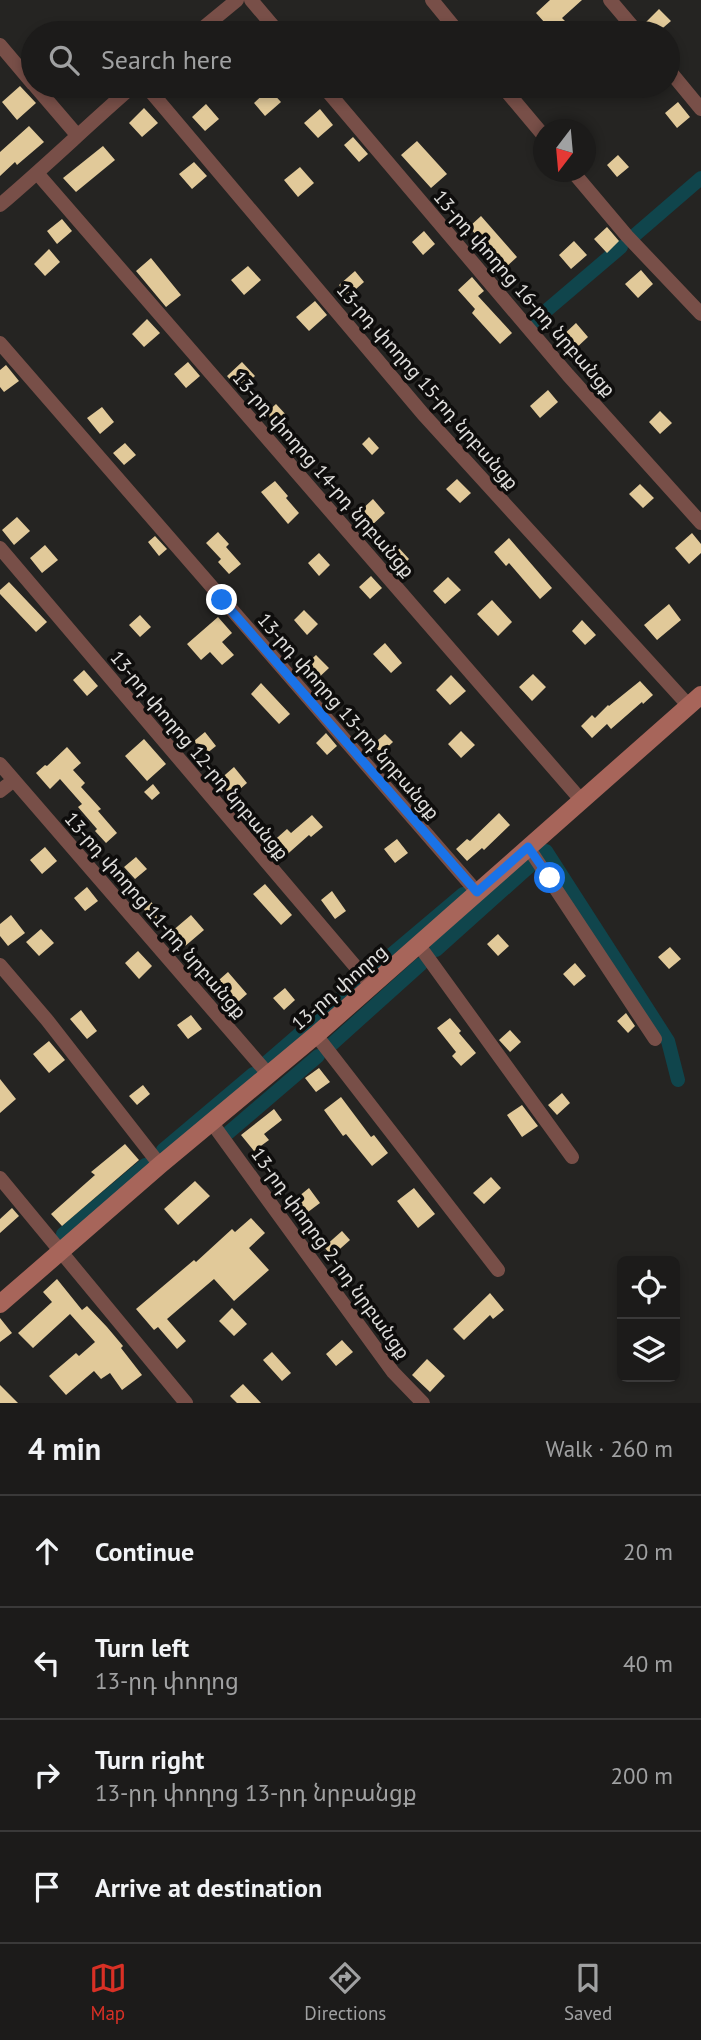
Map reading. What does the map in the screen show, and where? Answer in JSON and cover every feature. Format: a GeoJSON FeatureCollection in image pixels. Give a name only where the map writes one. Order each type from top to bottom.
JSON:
{"type":"FeatureCollection","features":[{"type":"Feature","properties":{"kind":"street"},"geometry":{"type":"LineString","coordinates":[[251,0],[269,21]]}},
{"type":"Feature","properties":{"kind":"street"},"geometry":{"type":"LineString","coordinates":[[432,0],[449,21]]}},
{"type":"Feature","properties":{"kind":"street"},"geometry":{"type":"LineString","coordinates":[[610,0],[628,21]]}},
{"type":"Feature","properties":{"kind":"street"},"geometry":{"type":"LineString","coordinates":[[209,21],[228,3]]}},
{"type":"Feature","properties":{"kind":"street"},"geometry":{"type":"LineString","coordinates":[[0,45],[21,70]]}},
{"type":"Feature","properties":{"kind":"street"},"geometry":{"type":"LineString","coordinates":[[680,84],[701,109]]}},
{"type":"Feature","properties":{"kind":"street"},"geometry":{"type":"LineString","coordinates":[[45,98],[77,135]]}},
{"type":"Feature","properties":{"kind":"street"},"geometry":{"type":"LineString","coordinates":[[0,205],[119,98]]}},
{"type":"Feature","properties":{"kind":"street","name":"13-րդ փողոց 15-րդ նրբանցք"},"geometry":{"type":"LineString","coordinates":[[156,98],[424,414],[695,701]]}},
{"type":"Feature","properties":{"kind":"street","name":"13-րդ փողոց 16-րդ նրբանցք"},"geometry":{"type":"LineString","coordinates":[[333,98],[568,375],[701,523]]}},
{"type":"Feature","properties":{"kind":"street"},"geometry":{"type":"LineString","coordinates":[[512,98],[533,123]]}},
{"type":"Feature","properties":{"kind":"street","name":"13-րդ փողոց 14-րդ նրբանցք"},"geometry":{"type":"LineString","coordinates":[[37,173],[581,800]]}},
{"type":"Feature","properties":{"kind":"street"},"geometry":{"type":"LineString","coordinates":[[581,182],[626,236],[701,314]]}},
{"type":"Feature","properties":{"kind":"street","name":"13-րդ փողոց 13-րդ նրբանցք"},"geometry":{"type":"LineString","coordinates":[[0,343],[477,892]]}},
{"type":"Feature","properties":{"kind":"street","name":"13-րդ փողոց 12-րդ նրբանցք"},"geometry":{"type":"LineString","coordinates":[[0,548],[372,986]]}},
{"type":"Feature","properties":{"kind":"street","name":"13-րդ փողոց"},"geometry":{"type":"LineString","coordinates":[[0,1304],[60,1250],[316,1035],[695,701]]}},
{"type":"Feature","properties":{"kind":"street","name":"13-րդ փողոց 11-րդ նրբանցք"},"geometry":{"type":"LineString","coordinates":[[0,764],[269,1075]]}},
{"type":"Feature","properties":{"kind":"street"},"geometry":{"type":"LineString","coordinates":[[0,791],[14,780]]}},
{"type":"Feature","properties":{"kind":"street"},"geometry":{"type":"LineString","coordinates":[[528,847],[655,1039]]}},
{"type":"Feature","properties":{"kind":"street"},"geometry":{"type":"LineString","coordinates":[[418,944],[572,1157]]}},
{"type":"Feature","properties":{"kind":"street"},"geometry":{"type":"LineString","coordinates":[[0,965],[47,1020],[160,1165]]}},
{"type":"Feature","properties":{"kind":"street"},"geometry":{"type":"LineString","coordinates":[[316,1035],[498,1270]]}},
{"type":"Feature","properties":{"kind":"street","name":"13-րդ փողոց 2-րդ նրբանցք"},"geometry":{"type":"LineString","coordinates":[[212,1123],[393,1372],[422,1403]]}},
{"type":"Feature","properties":{"kind":"street"},"geometry":{"type":"LineString","coordinates":[[0,1178],[186,1403]]}},
{"type":"Feature","properties":{"kind":"building"},"geometry":{"type":"Polygon","coordinates":[[[550,0],[582,0],[562,18],[565,21],[543,21],[536,13],[550,0]]]}},
{"type":"Feature","properties":{"kind":"building"},"geometry":{"type":"Polygon","coordinates":[[[659,9],[671,21],[647,21],[659,9]]]}},
{"type":"Feature","properties":{"kind":"building"},"geometry":{"type":"Polygon","coordinates":[[[20,86],[21,98],[31,98],[36,103],[17,120],[2,102],[20,86]]]}},
{"type":"Feature","properties":{"kind":"building"},"geometry":{"type":"Polygon","coordinates":[[[259,98],[277,98],[281,102],[265,116],[254,103],[259,98]]]}},
{"type":"Feature","properties":{"kind":"building"},"geometry":{"type":"Polygon","coordinates":[[[678,102],[690,117],[677,128],[665,113],[678,102]]]}},
{"type":"Feature","properties":{"kind":"building"},"geometry":{"type":"Polygon","coordinates":[[[206,104],[219,119],[205,131],[192,117],[206,104]]]}},
{"type":"Feature","properties":{"kind":"building"},"geometry":{"type":"Polygon","coordinates":[[[144,108],[158,123],[142,137],[129,123],[144,108]]]}},
{"type":"Feature","properties":{"kind":"building"},"geometry":{"type":"Polygon","coordinates":[[[320,109],[333,125],[318,138],[304,123],[320,109]]]}},
{"type":"Feature","properties":{"kind":"building"},"geometry":{"type":"Polygon","coordinates":[[[29,126],[44,142],[0,176],[0,152],[29,126]]]}},
{"type":"Feature","properties":{"kind":"building"},"geometry":{"type":"Polygon","coordinates":[[[353,137],[368,154],[359,162],[344,145],[353,137]]]}},
{"type":"Feature","properties":{"kind":"building"},"geometry":{"type":"Polygon","coordinates":[[[417,141],[447,174],[431,188],[401,155],[417,141]]]}},
{"type":"Feature","properties":{"kind":"building"},"geometry":{"type":"Polygon","coordinates":[[[103,146],[115,160],[76,192],[63,178],[103,146]]]}},
{"type":"Feature","properties":{"kind":"building"},"geometry":{"type":"Polygon","coordinates":[[[618,155],[629,167],[617,177],[607,165],[618,155]]]}},
{"type":"Feature","properties":{"kind":"building"},"geometry":{"type":"Polygon","coordinates":[[[194,162],[207,176],[192,189],[179,174],[194,162]]]}},
{"type":"Feature","properties":{"kind":"building"},"geometry":{"type":"Polygon","coordinates":[[[300,167],[314,183],[298,197],[284,180],[300,167]]]}},
{"type":"Feature","properties":{"kind":"building"},"geometry":{"type":"Polygon","coordinates":[[[481,216],[517,257],[505,268],[469,227],[481,216]]]}},
{"type":"Feature","properties":{"kind":"building"},"geometry":{"type":"Polygon","coordinates":[[[62,219],[72,231],[57,244],[47,231],[62,219]]]}},
{"type":"Feature","properties":{"kind":"building"},"geometry":{"type":"Polygon","coordinates":[[[607,227],[619,241],[607,253],[594,239],[607,227]]]}},
{"type":"Feature","properties":{"kind":"building"},"geometry":{"type":"Polygon","coordinates":[[[424,231],[435,244],[423,255],[412,242],[424,231]]]}},
{"type":"Feature","properties":{"kind":"building"},"geometry":{"type":"Polygon","coordinates":[[[574,241],[587,255],[571,269],[559,255],[574,241]]]}},
{"type":"Feature","properties":{"kind":"building"},"geometry":{"type":"Polygon","coordinates":[[[49,249],[60,262],[45,276],[34,264],[49,249]]]}},
{"type":"Feature","properties":{"kind":"building"},"geometry":{"type":"Polygon","coordinates":[[[151,258],[181,295],[166,307],[136,271],[151,258]]]}},
{"type":"Feature","properties":{"kind":"building"},"geometry":{"type":"Polygon","coordinates":[[[248,266],[261,280],[244,295],[231,280],[248,266]]]}},
{"type":"Feature","properties":{"kind":"building"},"geometry":{"type":"Polygon","coordinates":[[[641,270],[653,284],[638,298],[625,284],[641,270]]]}},
{"type":"Feature","properties":{"kind":"building"},"geometry":{"type":"Polygon","coordinates":[[[355,271],[364,282],[348,296],[339,285],[355,271]]]}},
{"type":"Feature","properties":{"kind":"building"},"geometry":{"type":"Polygon","coordinates":[[[472,277],[484,291],[478,296],[512,333],[500,344],[472,313],[475,309],[458,290],[472,277]]]}},
{"type":"Feature","properties":{"kind":"building"},"geometry":{"type":"Polygon","coordinates":[[[315,301],[327,315],[309,331],[296,317],[315,301]]]}},
{"type":"Feature","properties":{"kind":"building"},"geometry":{"type":"Polygon","coordinates":[[[147,319],[160,333],[144,347],[132,334],[147,319]]]}},
{"type":"Feature","properties":{"kind":"building"},"geometry":{"type":"Polygon","coordinates":[[[576,323],[588,337],[573,351],[561,337],[576,323]]]}},
{"type":"Feature","properties":{"kind":"building"},"geometry":{"type":"Polygon","coordinates":[[[188,362],[200,376],[186,388],[174,374],[188,362]]]}},
{"type":"Feature","properties":{"kind":"building"},"geometry":{"type":"Polygon","coordinates":[[[242,362],[255,376],[239,390],[227,376],[242,362]]]}},
{"type":"Feature","properties":{"kind":"building"},"geometry":{"type":"Polygon","coordinates":[[[6,365],[19,381],[4,392],[0,387],[0,370],[6,365]]]}},
{"type":"Feature","properties":{"kind":"building"},"geometry":{"type":"Polygon","coordinates":[[[548,390],[558,402],[540,418],[530,406],[548,390]]]}},
{"type":"Feature","properties":{"kind":"building"},"geometry":{"type":"Polygon","coordinates":[[[276,404],[288,417],[278,427],[265,414],[276,404]]]}},
{"type":"Feature","properties":{"kind":"building"},"geometry":{"type":"Polygon","coordinates":[[[102,407],[114,422],[100,434],[87,418],[102,407]]]}},
{"type":"Feature","properties":{"kind":"building"},"geometry":{"type":"Polygon","coordinates":[[[660,411],[672,423],[660,434],[649,422],[660,411]]]}},
{"type":"Feature","properties":{"kind":"building"},"geometry":{"type":"Polygon","coordinates":[[[369,437],[379,448],[372,455],[362,444],[369,437]]]}},
{"type":"Feature","properties":{"kind":"building"},"geometry":{"type":"Polygon","coordinates":[[[125,443],[136,455],[124,465],[113,453],[125,443]]]}},
{"type":"Feature","properties":{"kind":"building"},"geometry":{"type":"Polygon","coordinates":[[[457,479],[471,493],[460,503],[446,489],[457,479]]]}},
{"type":"Feature","properties":{"kind":"building"},"geometry":{"type":"Polygon","coordinates":[[[275,481],[299,513],[288,524],[261,492],[275,481]]]}},
{"type":"Feature","properties":{"kind":"building"},"geometry":{"type":"Polygon","coordinates":[[[640,484],[654,498],[643,508],[629,494],[640,484]]]}},
{"type":"Feature","properties":{"kind":"building"},"geometry":{"type":"Polygon","coordinates":[[[373,499],[385,513],[370,527],[358,513],[373,499]]]}},
{"type":"Feature","properties":{"kind":"building"},"geometry":{"type":"Polygon","coordinates":[[[17,517],[30,531],[14,545],[2,530],[17,517]]]}},
{"type":"Feature","properties":{"kind":"building"},"geometry":{"type":"Polygon","coordinates":[[[218,532],[229,544],[226,547],[241,564],[229,574],[218,562],[221,559],[206,543],[218,532]]]}},
{"type":"Feature","properties":{"kind":"building"},"geometry":{"type":"Polygon","coordinates":[[[692,533],[701,544],[701,553],[689,564],[675,548],[692,533]]]}},
{"type":"Feature","properties":{"kind":"building"},"geometry":{"type":"Polygon","coordinates":[[[155,536],[167,549],[159,556],[148,542],[155,536]]]}},
{"type":"Feature","properties":{"kind":"building"},"geometry":{"type":"Polygon","coordinates":[[[509,538],[552,588],[540,599],[509,563],[506,566],[494,552],[509,538]]]}},
{"type":"Feature","properties":{"kind":"building"},"geometry":{"type":"Polygon","coordinates":[[[45,545],[58,560],[42,573],[30,558],[45,545]]]}},
{"type":"Feature","properties":{"kind":"building"},"geometry":{"type":"Polygon","coordinates":[[[397,546],[409,559],[396,572],[384,558],[397,546]]]}},
{"type":"Feature","properties":{"kind":"building"},"geometry":{"type":"Polygon","coordinates":[[[319,553],[330,565],[319,576],[308,563],[319,553]]]}},
{"type":"Feature","properties":{"kind":"building"},"geometry":{"type":"Polygon","coordinates":[[[371,576],[382,588],[370,599],[359,587],[371,576]]]}},
{"type":"Feature","properties":{"kind":"building"},"geometry":{"type":"Polygon","coordinates":[[[448,577],[461,590],[445,604],[433,591],[448,577]]]}},
{"type":"Feature","properties":{"kind":"building"},"geometry":{"type":"Polygon","coordinates":[[[9,582],[47,622],[36,632],[0,594],[0,590],[9,582]]]}},
{"type":"Feature","properties":{"kind":"building"},"geometry":{"type":"Polygon","coordinates":[[[492,600],[512,622],[498,636],[477,614],[492,600]]]}},
{"type":"Feature","properties":{"kind":"building"},"geometry":{"type":"Polygon","coordinates":[[[669,604],[681,620],[657,640],[644,625],[669,604]]]}},
{"type":"Feature","properties":{"kind":"building"},"geometry":{"type":"Polygon","coordinates":[[[304,610],[318,624],[307,635],[294,620],[304,610]]]}},
{"type":"Feature","properties":{"kind":"building"},"geometry":{"type":"Polygon","coordinates":[[[140,615],[151,627],[140,637],[129,625],[140,615]]]}},
{"type":"Feature","properties":{"kind":"building"},"geometry":{"type":"Polygon","coordinates":[[[218,617],[232,633],[222,642],[234,655],[222,665],[210,652],[201,660],[187,644],[218,617]]]}},
{"type":"Feature","properties":{"kind":"building"},"geometry":{"type":"Polygon","coordinates":[[[582,620],[596,635],[585,645],[572,631],[582,620]]]}},
{"type":"Feature","properties":{"kind":"building"},"geometry":{"type":"Polygon","coordinates":[[[385,643],[402,663],[391,673],[373,654],[385,643]]]}},
{"type":"Feature","properties":{"kind":"building"},"geometry":{"type":"Polygon","coordinates":[[[316,655],[329,668],[315,681],[302,668],[316,655]]]}},
{"type":"Feature","properties":{"kind":"building"},"geometry":{"type":"Polygon","coordinates":[[[84,670],[98,686],[87,696],[73,680],[84,670]]]}},
{"type":"Feature","properties":{"kind":"building"},"geometry":{"type":"Polygon","coordinates":[[[533,674],[546,687],[532,701],[519,687],[533,674]]]}},
{"type":"Feature","properties":{"kind":"building"},"geometry":{"type":"Polygon","coordinates":[[[451,675],[466,691],[450,705],[436,690],[451,675]]]}},
{"type":"Feature","properties":{"kind":"building"},"geometry":{"type":"Polygon","coordinates":[[[640,681],[653,695],[611,729],[607,724],[592,738],[581,726],[592,715],[595,718],[640,681]]]}},
{"type":"Feature","properties":{"kind":"building"},"geometry":{"type":"Polygon","coordinates":[[[261,683],[290,714],[279,724],[251,694],[261,683]]]}},
{"type":"Feature","properties":{"kind":"building"},"geometry":{"type":"Polygon","coordinates":[[[461,731],[475,745],[461,758],[448,744],[461,731]]]}},
{"type":"Feature","properties":{"kind":"building"},"geometry":{"type":"Polygon","coordinates":[[[205,732],[216,746],[206,754],[194,741],[205,732]]]}},
{"type":"Feature","properties":{"kind":"building"},"geometry":{"type":"Polygon","coordinates":[[[326,733],[337,746],[327,755],[316,743],[326,733]]]}},
{"type":"Feature","properties":{"kind":"building"},"geometry":{"type":"Polygon","coordinates":[[[385,734],[393,742],[381,753],[373,744],[385,734]]]}},
{"type":"Feature","properties":{"kind":"building"},"geometry":{"type":"Polygon","coordinates":[[[144,739],[166,764],[147,781],[125,756],[144,739]]]}},
{"type":"Feature","properties":{"kind":"building"},"geometry":{"type":"Polygon","coordinates":[[[67,747],[81,763],[73,770],[85,783],[81,787],[101,809],[98,811],[117,833],[106,843],[78,807],[82,804],[60,779],[50,789],[36,773],[67,747]]]}},
{"type":"Feature","properties":{"kind":"building"},"geometry":{"type":"Polygon","coordinates":[[[234,767],[247,783],[231,797],[218,781],[234,767]]]}},
{"type":"Feature","properties":{"kind":"building"},"geometry":{"type":"Polygon","coordinates":[[[153,784],[160,793],[152,800],[144,792],[153,784]]]}},
{"type":"Feature","properties":{"kind":"building"},"geometry":{"type":"Polygon","coordinates":[[[499,813],[510,825],[484,850],[482,848],[467,861],[456,849],[467,839],[470,841],[499,813]]]}},
{"type":"Feature","properties":{"kind":"building"},"geometry":{"type":"Polygon","coordinates":[[[312,815],[323,827],[311,837],[309,835],[282,859],[269,845],[287,829],[291,833],[312,815]]]}},
{"type":"Feature","properties":{"kind":"building"},"geometry":{"type":"Polygon","coordinates":[[[397,839],[408,853],[395,863],[384,849],[397,839]]]}},
{"type":"Feature","properties":{"kind":"building"},"geometry":{"type":"Polygon","coordinates":[[[45,847],[57,861],[42,874],[30,860],[45,847]]]}},
{"type":"Feature","properties":{"kind":"building"},"geometry":{"type":"Polygon","coordinates":[[[136,857],[147,869],[135,879],[124,867],[136,857]]]}},
{"type":"Feature","properties":{"kind":"building"},"geometry":{"type":"Polygon","coordinates":[[[265,884],[292,915],[281,925],[253,894],[265,884]]]}},
{"type":"Feature","properties":{"kind":"building"},"geometry":{"type":"Polygon","coordinates":[[[87,887],[98,901],[85,911],[74,898],[87,887]]]}},
{"type":"Feature","properties":{"kind":"building"},"geometry":{"type":"Polygon","coordinates":[[[332,891],[346,911],[335,919],[321,900],[332,891]]]}},
{"type":"Feature","properties":{"kind":"building"},"geometry":{"type":"Polygon","coordinates":[[[145,895],[165,918],[157,925],[137,901],[145,895]]]}},
{"type":"Feature","properties":{"kind":"building"},"geometry":{"type":"Polygon","coordinates":[[[11,915],[25,933],[8,946],[0,936],[0,924],[11,915]]]}},
{"type":"Feature","properties":{"kind":"building"},"geometry":{"type":"Polygon","coordinates":[[[191,915],[204,930],[184,947],[171,932],[191,915]]]}},
{"type":"Feature","properties":{"kind":"building"},"geometry":{"type":"Polygon","coordinates":[[[41,929],[54,943],[39,956],[26,942],[41,929]]]}},
{"type":"Feature","properties":{"kind":"building"},"geometry":{"type":"Polygon","coordinates":[[[498,934],[509,946],[498,956],[487,944],[498,934]]]}},
{"type":"Feature","properties":{"kind":"building"},"geometry":{"type":"Polygon","coordinates":[[[670,947],[681,959],[669,969],[658,957],[670,947]]]}},
{"type":"Feature","properties":{"kind":"building"},"geometry":{"type":"Polygon","coordinates":[[[138,951],[152,966],[139,979],[125,963],[138,951]]]}},
{"type":"Feature","properties":{"kind":"building"},"geometry":{"type":"Polygon","coordinates":[[[575,963],[586,976],[574,986],[563,974],[575,963]]]}},
{"type":"Feature","properties":{"kind":"building"},"geometry":{"type":"Polygon","coordinates":[[[228,972],[247,994],[230,1009],[211,987],[228,972]]]}},
{"type":"Feature","properties":{"kind":"building"},"geometry":{"type":"Polygon","coordinates":[[[285,988],[295,1000],[284,1010],[273,998],[285,988]]]}},
{"type":"Feature","properties":{"kind":"building"},"geometry":{"type":"Polygon","coordinates":[[[81,1010],[97,1031],[87,1039],[70,1019],[81,1010]]]}},
{"type":"Feature","properties":{"kind":"building"},"geometry":{"type":"Polygon","coordinates":[[[626,1013],[635,1026],[628,1033],[617,1021],[626,1013]]]}},
{"type":"Feature","properties":{"kind":"building"},"geometry":{"type":"Polygon","coordinates":[[[191,1015],[202,1029],[188,1039],[177,1025],[191,1015]]]}},
{"type":"Feature","properties":{"kind":"building"},"geometry":{"type":"Polygon","coordinates":[[[450,1018],[476,1053],[461,1066],[452,1056],[456,1052],[437,1028],[450,1018]]]}},
{"type":"Feature","properties":{"kind":"building"},"geometry":{"type":"Polygon","coordinates":[[[510,1030],[521,1042],[510,1052],[499,1040],[510,1030]]]}},
{"type":"Feature","properties":{"kind":"building"},"geometry":{"type":"Polygon","coordinates":[[[49,1041],[65,1060],[49,1073],[33,1054],[49,1041]]]}},
{"type":"Feature","properties":{"kind":"building"},"geometry":{"type":"Polygon","coordinates":[[[319,1068],[330,1082],[316,1092],[305,1078],[319,1068]]]}},
{"type":"Feature","properties":{"kind":"building"},"geometry":{"type":"Polygon","coordinates":[[[0,1079],[16,1099],[0,1113],[0,1079]]]}},
{"type":"Feature","properties":{"kind":"building"},"geometry":{"type":"Polygon","coordinates":[[[143,1085],[150,1094],[137,1105],[129,1096],[143,1085]]]}},
{"type":"Feature","properties":{"kind":"building"},"geometry":{"type":"Polygon","coordinates":[[[562,1093],[570,1103],[557,1115],[548,1105],[562,1093]]]}},
{"type":"Feature","properties":{"kind":"building"},"geometry":{"type":"Polygon","coordinates":[[[341,1097],[371,1137],[374,1135],[388,1153],[372,1166],[346,1134],[343,1136],[324,1110],[341,1097]]]}},
{"type":"Feature","properties":{"kind":"building"},"geometry":{"type":"Polygon","coordinates":[[[522,1105],[538,1126],[522,1137],[507,1115],[522,1105]]]}},
{"type":"Feature","properties":{"kind":"building"},"geometry":{"type":"Polygon","coordinates":[[[274,1109],[282,1120],[264,1134],[269,1140],[254,1151],[241,1135],[274,1109]]]}},
{"type":"Feature","properties":{"kind":"building"},"geometry":{"type":"Polygon","coordinates":[[[125,1144],[139,1160],[62,1226],[51,1214],[95,1175],[91,1172],[125,1144]]]}},
{"type":"Feature","properties":{"kind":"building"},"geometry":{"type":"Polygon","coordinates":[[[491,1177],[501,1188],[484,1204],[473,1193],[491,1177]]]}},
{"type":"Feature","properties":{"kind":"building"},"geometry":{"type":"Polygon","coordinates":[[[195,1181],[210,1196],[178,1225],[164,1209],[195,1181]]]}},
{"type":"Feature","properties":{"kind":"building"},"geometry":{"type":"Polygon","coordinates":[[[309,1188],[320,1203],[304,1215],[293,1201],[309,1188]]]}},
{"type":"Feature","properties":{"kind":"building"},"geometry":{"type":"Polygon","coordinates":[[[414,1188],[435,1214],[418,1228],[397,1201],[414,1188]]]}},
{"type":"Feature","properties":{"kind":"building"},"geometry":{"type":"Polygon","coordinates":[[[12,1208],[19,1216],[0,1233],[0,1219],[12,1208]]]}},
{"type":"Feature","properties":{"kind":"building"},"geometry":{"type":"Polygon","coordinates":[[[251,1218],[265,1233],[249,1248],[269,1270],[234,1301],[214,1279],[167,1319],[186,1341],[177,1349],[158,1327],[154,1330],[136,1309],[194,1260],[196,1262],[232,1229],[235,1232],[251,1218]]]}},
{"type":"Feature","properties":{"kind":"building"},"geometry":{"type":"Polygon","coordinates":[[[342,1231],[350,1240],[332,1256],[324,1247],[342,1231]]]}},
{"type":"Feature","properties":{"kind":"building"},"geometry":{"type":"Polygon","coordinates":[[[57,1279],[82,1310],[87,1306],[107,1327],[142,1375],[122,1390],[110,1373],[101,1379],[94,1371],[66,1395],[49,1376],[76,1353],[79,1356],[95,1342],[70,1314],[33,1348],[18,1333],[52,1302],[43,1292],[57,1279]]]}},
{"type":"Feature","properties":{"kind":"building"},"geometry":{"type":"Polygon","coordinates":[[[490,1293],[504,1310],[493,1319],[490,1315],[464,1340],[453,1329],[490,1293]]]}},
{"type":"Feature","properties":{"kind":"building"},"geometry":{"type":"Polygon","coordinates":[[[232,1308],[247,1324],[234,1336],[219,1321],[232,1308]]]}},
{"type":"Feature","properties":{"kind":"building"},"geometry":{"type":"Polygon","coordinates":[[[0,1318],[12,1333],[0,1342],[0,1318]]]}},
{"type":"Feature","properties":{"kind":"building"},"geometry":{"type":"Polygon","coordinates":[[[342,1340],[353,1352],[336,1366],[326,1354],[342,1340]]]}},
{"type":"Feature","properties":{"kind":"building"},"geometry":{"type":"Polygon","coordinates":[[[272,1352],[291,1373],[282,1381],[263,1360],[272,1352]]]}},
{"type":"Feature","properties":{"kind":"building"},"geometry":{"type":"Polygon","coordinates":[[[427,1359],[445,1376],[430,1392],[412,1375],[427,1359]]]}},
{"type":"Feature","properties":{"kind":"building"},"geometry":{"type":"Polygon","coordinates":[[[243,1384],[261,1403],[237,1403],[230,1396],[243,1384]]]}},
{"type":"Feature","properties":{"kind":"building"},"geometry":{"type":"Polygon","coordinates":[[[0,1385],[18,1403],[0,1403],[0,1385]]]}},
{"type":"Feature","properties":{"kind":"waterway"},"geometry":{"type":"LineString","coordinates":[[635,235],[701,178]]}},
{"type":"Feature","properties":{"kind":"waterway"},"geometry":{"type":"LineString","coordinates":[[533,322],[621,247]]}},
{"type":"Feature","properties":{"kind":"waterway"},"geometry":{"type":"LineString","coordinates":[[546,851],[668,1041],[678,1080]]}},
{"type":"Feature","properties":{"kind":"waterway"},"geometry":{"type":"LineString","coordinates":[[436,950],[532,864]]}},
{"type":"Feature","properties":{"kind":"waterway"},"geometry":{"type":"LineString","coordinates":[[373,970],[463,894]]}},
{"type":"Feature","properties":{"kind":"waterway"},"geometry":{"type":"LineString","coordinates":[[332,1044],[421,964]]}},
{"type":"Feature","properties":{"kind":"waterway"},"geometry":{"type":"LineString","coordinates":[[267,1062],[356,985]]}},
{"type":"Feature","properties":{"kind":"waterway"},"geometry":{"type":"LineString","coordinates":[[228,1133],[318,1056]]}},
{"type":"Feature","properties":{"kind":"waterway"},"geometry":{"type":"LineString","coordinates":[[163,1150],[253,1074]]}},
{"type":"Feature","properties":{"kind":"waterway"},"geometry":{"type":"LineString","coordinates":[[63,1234],[145,1165]]}},
{"type":"Feature","properties":{"kind":"route"},"geometry":{"type":"LineString","coordinates":[[222,600],[477,892],[528,847],[550,878]]}}]}
